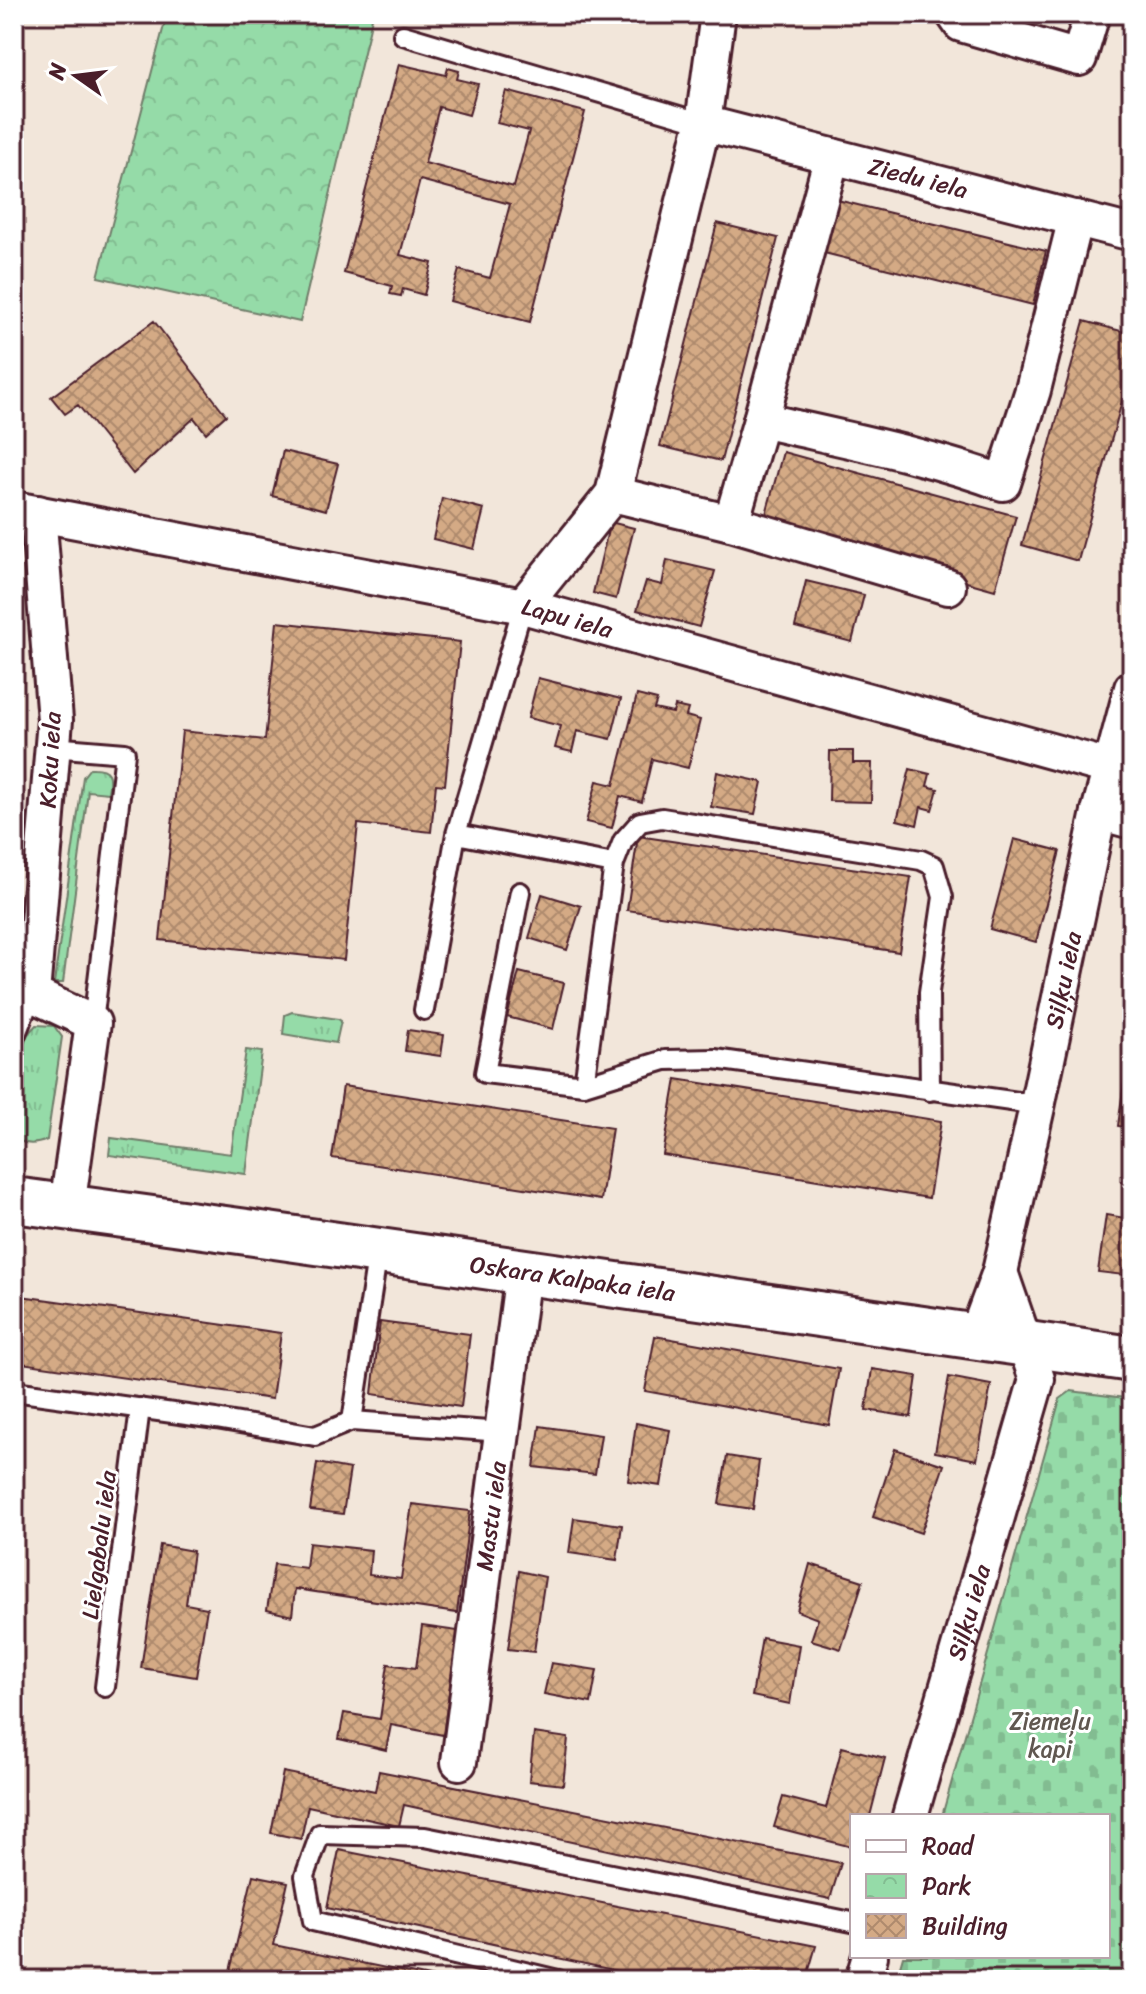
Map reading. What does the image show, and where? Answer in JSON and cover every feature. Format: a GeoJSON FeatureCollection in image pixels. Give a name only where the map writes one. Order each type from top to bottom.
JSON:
{"type":"FeatureCollection","features":[{"type":"Feature","properties":{"kind":"main road","name":"Oskara Kalpaka iela"},"geometry":{"type":"LineString","coordinates":[[14,1200],[1132,1359]]}},
{"type":"Feature","properties":{"kind":"street"},"geometry":{"type":"LineString","coordinates":[[523,606],[613,494],[703,123],[718,14]]}},
{"type":"Feature","properties":{"kind":"street"},"geometry":{"type":"LineString","coordinates":[[954,14],[961,24],[1079,58],[1092,14]]}},
{"type":"Feature","properties":{"kind":"street","name":"Ziedu iela"},"geometry":{"type":"LineString","coordinates":[[703,123],[1132,233]]}},
{"type":"Feature","properties":{"kind":"street"},"geometry":{"type":"LineString","coordinates":[[731,523],[832,156]]}},
{"type":"Feature","properties":{"kind":"street"},"geometry":{"type":"LineString","coordinates":[[761,420],[928,459],[1003,483],[1033,390],[1076,218]]}},
{"type":"Feature","properties":{"kind":"street"},"geometry":{"type":"LineString","coordinates":[[613,494],[731,523],[948,587]]}},
{"type":"Feature","properties":{"kind":"street","name":"Lapu iela"},"geometry":{"type":"LineString","coordinates":[[26,511],[523,606],[1109,767]]}},
{"type":"Feature","properties":{"kind":"street","name":"Koku iela"},"geometry":{"type":"LineString","coordinates":[[26,511],[55,720],[32,994]]}},
{"type":"Feature","properties":{"kind":"street","name":"Siļķu iela"},"geometry":{"type":"LineString","coordinates":[[976,1337],[1000,1272],[1109,767],[1132,688]]}},
{"type":"Feature","properties":{"kind":"street"},"geometry":{"type":"LineString","coordinates":[[1099,812],[1132,821]]}},
{"type":"Feature","properties":{"kind":"street"},"geometry":{"type":"LineString","coordinates":[[32,994],[93,1023],[67,1207]]}},
{"type":"Feature","properties":{"kind":"street","name":"Mastu iela"},"geometry":{"type":"LineString","coordinates":[[459,1762],[523,1272]]}},
{"type":"Feature","properties":{"kind":"street","name":"Siļķu iela"},"geometry":{"type":"LineString","coordinates":[[911,1814],[1037,1379],[1000,1272]]}},
{"type":"Feature","properties":{"kind":"street"},"geometry":{"type":"LineString","coordinates":[[863,1980],[869,1958]]}},
{"type":"Feature","properties":{"kind":"lane"},"geometry":{"type":"LineString","coordinates":[[403,35],[703,123]]}},
{"type":"Feature","properties":{"kind":"lane"},"geometry":{"type":"LineString","coordinates":[[424,1010],[456,834],[523,606]]}},
{"type":"Feature","properties":{"kind":"lane"},"geometry":{"type":"LineString","coordinates":[[52,747],[125,753],[93,1023]]}},
{"type":"Feature","properties":{"kind":"lane"},"geometry":{"type":"LineString","coordinates":[[584,1085],[614,864],[623,841],[640,822],[662,818],[921,860],[934,866],[943,897],[929,992],[930,1091]]}},
{"type":"Feature","properties":{"kind":"lane"},"geometry":{"type":"LineString","coordinates":[[456,834],[614,864]]}},
{"type":"Feature","properties":{"kind":"lane"},"geometry":{"type":"LineString","coordinates":[[520,892],[485,1073],[584,1085],[665,1060],[715,1059],[1037,1107]]}},
{"type":"Feature","properties":{"kind":"lane"},"geometry":{"type":"LineString","coordinates":[[14,1039],[32,994]]}},
{"type":"Feature","properties":{"kind":"lane"},"geometry":{"type":"LineString","coordinates":[[352,1421],[378,1251]]}},
{"type":"Feature","properties":{"kind":"lane"},"geometry":{"type":"LineString","coordinates":[[14,1391],[315,1436],[352,1421],[502,1432]]}},
{"type":"Feature","properties":{"kind":"lane","name":"Lielgabalu iela"},"geometry":{"type":"LineString","coordinates":[[105,1687],[140,1408]]}},
{"type":"Feature","properties":{"kind":"lane"},"geometry":{"type":"LineString","coordinates":[[558,1980],[313,1921],[305,1876],[320,1834],[425,1837],[850,1922]]}},
{"type":"Feature","properties":{"kind":"green space"},"geometry":{"type":"Polygon","coordinates":[[[167,14],[373,14],[300,322],[98,277],[167,14]]]}},
{"type":"Feature","properties":{"kind":"green space"},"geometry":{"type":"Polygon","coordinates":[[[90,768],[106,771],[108,793],[88,791],[63,983],[54,983],[83,777],[90,768]]]}},
{"type":"Feature","properties":{"kind":"green space"},"geometry":{"type":"Polygon","coordinates":[[[292,1012],[341,1021],[336,1043],[283,1034],[285,1015],[292,1012]]]}},
{"type":"Feature","properties":{"kind":"green space"},"geometry":{"type":"Polygon","coordinates":[[[36,1025],[54,1026],[62,1037],[47,1140],[29,1144],[14,1136],[15,1087],[24,1038],[36,1025]]]}},
{"type":"Feature","properties":{"kind":"green space"},"geometry":{"type":"Polygon","coordinates":[[[246,1050],[262,1052],[246,1174],[109,1155],[111,1138],[231,1154],[246,1050]]]}},
{"type":"Feature","properties":{"kind":"green space","name":"Ziemeļu kapi"},"geometry":{"type":"Polygon","coordinates":[[[1071,1391],[1132,1399],[1132,1980],[896,1980],[902,1958],[1110,1958],[1110,1814],[943,1814],[1060,1399],[1071,1391]]]}},
{"type":"Feature","properties":{"kind":"building"},"geometry":{"type":"Polygon","coordinates":[[[399,64],[446,75],[448,68],[459,71],[457,79],[478,84],[469,115],[439,107],[425,163],[514,187],[529,131],[497,123],[506,91],[585,112],[530,322],[450,301],[459,270],[490,278],[510,204],[420,180],[400,255],[432,263],[424,295],[403,289],[401,296],[390,294],[392,286],[344,273],[399,64]]]}},
{"type":"Feature","properties":{"kind":"building"},"geometry":{"type":"Polygon","coordinates":[[[825,197],[1046,251],[1033,305],[812,250],[825,197]]]}},
{"type":"Feature","properties":{"kind":"building"},"geometry":{"type":"Polygon","coordinates":[[[717,223],[778,238],[721,461],[660,446],[717,223]]]}},
{"type":"Feature","properties":{"kind":"building"},"geometry":{"type":"Polygon","coordinates":[[[154,321],[226,415],[206,433],[194,418],[133,474],[78,405],[65,414],[51,397],[154,321]]]}},
{"type":"Feature","properties":{"kind":"building"},"geometry":{"type":"Polygon","coordinates":[[[1084,321],[1132,334],[1132,365],[1078,561],[1022,545],[1084,321]]]}},
{"type":"Feature","properties":{"kind":"building"},"geometry":{"type":"Polygon","coordinates":[[[283,451],[338,464],[326,510],[272,496],[283,451]]]}},
{"type":"Feature","properties":{"kind":"building"},"geometry":{"type":"Polygon","coordinates":[[[783,452],[1016,516],[995,590],[763,525],[783,452]]]}},
{"type":"Feature","properties":{"kind":"building"},"geometry":{"type":"Polygon","coordinates":[[[442,498],[484,509],[474,549],[433,539],[442,498]]]}},
{"type":"Feature","properties":{"kind":"building"},"geometry":{"type":"Polygon","coordinates":[[[610,522],[634,528],[616,599],[593,593],[610,522]]]}},
{"type":"Feature","properties":{"kind":"building"},"geometry":{"type":"Polygon","coordinates":[[[667,560],[715,571],[699,627],[637,610],[646,581],[662,585],[667,560]]]}},
{"type":"Feature","properties":{"kind":"building"},"geometry":{"type":"Polygon","coordinates":[[[806,581],[864,595],[852,642],[795,627],[806,581]]]}},
{"type":"Feature","properties":{"kind":"building"},"geometry":{"type":"Polygon","coordinates":[[[277,622],[460,642],[445,785],[436,784],[431,832],[358,824],[344,960],[160,940],[182,731],[265,740],[277,622]]]}},
{"type":"Feature","properties":{"kind":"building"},"geometry":{"type":"Polygon","coordinates":[[[538,678],[621,699],[611,739],[577,731],[572,752],[555,748],[561,726],[528,718],[538,678]]]}},
{"type":"Feature","properties":{"kind":"building"},"geometry":{"type":"Polygon","coordinates":[[[637,695],[657,700],[654,709],[673,713],[675,706],[688,709],[686,716],[700,720],[688,768],[652,759],[642,802],[620,796],[612,828],[586,822],[597,781],[614,785],[637,695]]]}},
{"type":"Feature","properties":{"kind":"building"},"geometry":{"type":"Polygon","coordinates":[[[830,751],[853,751],[853,763],[872,763],[871,802],[829,801],[830,751]]]}},
{"type":"Feature","properties":{"kind":"building"},"geometry":{"type":"Polygon","coordinates":[[[910,769],[930,774],[927,786],[938,789],[932,810],[921,807],[917,825],[897,820],[910,769]]]}},
{"type":"Feature","properties":{"kind":"building"},"geometry":{"type":"Polygon","coordinates":[[[717,772],[762,782],[755,814],[711,807],[717,772]]]}},
{"type":"Feature","properties":{"kind":"building"},"geometry":{"type":"Polygon","coordinates":[[[638,836],[911,877],[899,952],[627,910],[638,836]]]}},
{"type":"Feature","properties":{"kind":"building"},"geometry":{"type":"Polygon","coordinates":[[[1014,839],[1060,851],[1036,942],[990,929],[1014,839]]]}},
{"type":"Feature","properties":{"kind":"building"},"geometry":{"type":"Polygon","coordinates":[[[542,894],[581,906],[567,950],[529,938],[542,894]]]}},
{"type":"Feature","properties":{"kind":"building"},"geometry":{"type":"Polygon","coordinates":[[[519,972],[564,983],[553,1029],[507,1017],[519,972]]]}},
{"type":"Feature","properties":{"kind":"building"},"geometry":{"type":"Polygon","coordinates":[[[1132,1024],[1132,1128],[1118,1126],[1132,1024]]]}},
{"type":"Feature","properties":{"kind":"building"},"geometry":{"type":"Polygon","coordinates":[[[408,1030],[444,1035],[441,1056],[405,1051],[408,1030]]]}},
{"type":"Feature","properties":{"kind":"building"},"geometry":{"type":"Polygon","coordinates":[[[676,1079],[941,1121],[929,1198],[663,1155],[676,1079]]]}},
{"type":"Feature","properties":{"kind":"building"},"geometry":{"type":"Polygon","coordinates":[[[343,1086],[612,1128],[601,1200],[332,1158],[343,1086]]]}},
{"type":"Feature","properties":{"kind":"building"},"geometry":{"type":"Polygon","coordinates":[[[1106,1215],[1132,1219],[1132,1276],[1098,1272],[1106,1215]]]}},
{"type":"Feature","properties":{"kind":"building"},"geometry":{"type":"Polygon","coordinates":[[[14,1295],[281,1333],[272,1399],[14,1362],[14,1295]]]}},
{"type":"Feature","properties":{"kind":"building"},"geometry":{"type":"Polygon","coordinates":[[[380,1322],[470,1334],[461,1407],[372,1394],[380,1322]]]}},
{"type":"Feature","properties":{"kind":"building"},"geometry":{"type":"Polygon","coordinates":[[[655,1336],[839,1369],[829,1425],[645,1391],[655,1336]]]}},
{"type":"Feature","properties":{"kind":"building"},"geometry":{"type":"Polygon","coordinates":[[[872,1369],[917,1376],[911,1417],[866,1410],[872,1369]]]}},
{"type":"Feature","properties":{"kind":"building"},"geometry":{"type":"Polygon","coordinates":[[[949,1377],[991,1385],[977,1460],[935,1452],[949,1377]]]}},
{"type":"Feature","properties":{"kind":"building"},"geometry":{"type":"Polygon","coordinates":[[[636,1423],[670,1430],[661,1486],[628,1481],[636,1423]]]}},
{"type":"Feature","properties":{"kind":"building"},"geometry":{"type":"Polygon","coordinates":[[[540,1426],[601,1435],[595,1474],[534,1467],[540,1426]]]}},
{"type":"Feature","properties":{"kind":"building"},"geometry":{"type":"Polygon","coordinates":[[[895,1449],[944,1465],[921,1533],[873,1517],[895,1449]]]}},
{"type":"Feature","properties":{"kind":"building"},"geometry":{"type":"Polygon","coordinates":[[[727,1456],[759,1461],[753,1509],[719,1504],[727,1456]]]}},
{"type":"Feature","properties":{"kind":"building"},"geometry":{"type":"Polygon","coordinates":[[[317,1463],[350,1469],[343,1514],[310,1510],[317,1463]]]}},
{"type":"Feature","properties":{"kind":"building"},"geometry":{"type":"Polygon","coordinates":[[[412,1504],[470,1511],[457,1613],[295,1589],[292,1616],[267,1610],[274,1564],[306,1568],[309,1543],[371,1550],[369,1575],[401,1579],[412,1504]]]}},
{"type":"Feature","properties":{"kind":"building"},"geometry":{"type":"Polygon","coordinates":[[[574,1518],[622,1525],[617,1560],[569,1553],[574,1518]]]}},
{"type":"Feature","properties":{"kind":"building"},"geometry":{"type":"Polygon","coordinates":[[[160,1545],[193,1551],[186,1604],[207,1608],[196,1677],[141,1668],[160,1545]]]}},
{"type":"Feature","properties":{"kind":"building"},"geometry":{"type":"Polygon","coordinates":[[[810,1564],[863,1581],[841,1649],[811,1640],[818,1619],[797,1611],[810,1564]]]}},
{"type":"Feature","properties":{"kind":"building"},"geometry":{"type":"Polygon","coordinates":[[[519,1571],[545,1577],[534,1652],[508,1649],[519,1571]]]}},
{"type":"Feature","properties":{"kind":"building"},"geometry":{"type":"Polygon","coordinates":[[[422,1626],[458,1631],[443,1735],[391,1725],[386,1750],[339,1739],[344,1713],[380,1719],[388,1664],[416,1668],[422,1626]]]}},
{"type":"Feature","properties":{"kind":"building"},"geometry":{"type":"Polygon","coordinates":[[[762,1638],[799,1645],[790,1704],[752,1696],[762,1638]]]}},
{"type":"Feature","properties":{"kind":"building"},"geometry":{"type":"Polygon","coordinates":[[[551,1663],[597,1670],[591,1703],[544,1694],[551,1663]]]}},
{"type":"Feature","properties":{"kind":"building"},"geometry":{"type":"Polygon","coordinates":[[[534,1733],[568,1738],[563,1785],[529,1781],[534,1733]]]}},
{"type":"Feature","properties":{"kind":"building"},"geometry":{"type":"Polygon","coordinates":[[[842,1747],[885,1758],[871,1814],[850,1814],[850,1846],[774,1827],[783,1797],[826,1808],[842,1747]]]}},
{"type":"Feature","properties":{"kind":"building"},"geometry":{"type":"Polygon","coordinates":[[[379,1771],[841,1863],[830,1899],[404,1805],[399,1826],[308,1806],[301,1839],[271,1833],[283,1772],[375,1791],[379,1771]]]}},
{"type":"Feature","properties":{"kind":"building"},"geometry":{"type":"Polygon","coordinates":[[[339,1850],[816,1946],[806,1980],[659,1980],[327,1908],[339,1850]]]}},
{"type":"Feature","properties":{"kind":"building"},"geometry":{"type":"Polygon","coordinates":[[[253,1875],[288,1882],[274,1945],[444,1980],[270,1980],[230,1971],[253,1875]]]}}]}
